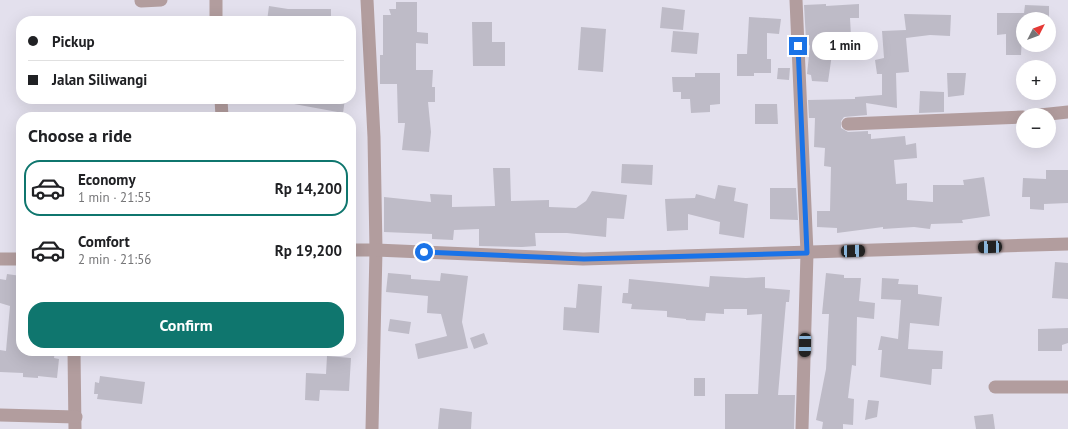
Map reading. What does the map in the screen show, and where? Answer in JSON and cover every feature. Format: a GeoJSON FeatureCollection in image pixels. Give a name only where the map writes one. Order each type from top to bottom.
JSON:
{"type":"FeatureCollection","features":[{"type":"Feature","properties":{"kind":"street"},"geometry":{"type":"LineString","coordinates":[[141,1],[161,0]]}},
{"type":"Feature","properties":{"kind":"street"},"geometry":{"type":"LineString","coordinates":[[216,0],[216,16]]}},
{"type":"Feature","properties":{"kind":"street"},"geometry":{"type":"LineString","coordinates":[[367,0],[374,137],[376,250],[372,429]]}},
{"type":"Feature","properties":{"kind":"street"},"geometry":{"type":"LineString","coordinates":[[796,0],[807,253],[802,429]]}},
{"type":"Feature","properties":{"kind":"street"},"geometry":{"type":"LineString","coordinates":[[1056,113],[1068,112]]}},
{"type":"Feature","properties":{"kind":"street"},"geometry":{"type":"LineString","coordinates":[[848,124],[1016,116]]}},
{"type":"Feature","properties":{"kind":"street"},"geometry":{"type":"LineString","coordinates":[[356,250],[584,259],[1068,244]]}},
{"type":"Feature","properties":{"kind":"street"},"geometry":{"type":"LineString","coordinates":[[0,259],[16,259]]}},
{"type":"Feature","properties":{"kind":"street"},"geometry":{"type":"LineString","coordinates":[[0,415],[76,423],[74,356]]}},
{"type":"Feature","properties":{"kind":"street"},"geometry":{"type":"LineString","coordinates":[[995,387],[1068,387]]}},
{"type":"Feature","properties":{"kind":"building"},"geometry":{"type":"Polygon","coordinates":[[[396,2],[417,2],[417,32],[428,33],[428,44],[416,43],[416,70],[433,70],[432,87],[435,87],[435,102],[428,102],[431,132],[429,152],[402,150],[405,123],[398,123],[397,84],[380,84],[380,55],[383,55],[383,15],[391,15],[389,9],[396,9],[396,2]]]}},
{"type":"Feature","properties":{"kind":"building"},"geometry":{"type":"Polygon","coordinates":[[[826,4],[826,6],[859,4],[859,18],[850,18],[852,54],[832,54],[828,82],[812,81],[811,75],[807,74],[810,46],[806,40],[804,5],[826,4]]]}},
{"type":"Feature","properties":{"kind":"building"},"geometry":{"type":"Polygon","coordinates":[[[1025,5],[1049,6],[1049,12],[1024,12],[1025,5]]]}},
{"type":"Feature","properties":{"kind":"building"},"geometry":{"type":"Polygon","coordinates":[[[269,6],[288,9],[331,9],[331,16],[268,16],[269,6]]]}},
{"type":"Feature","properties":{"kind":"building"},"geometry":{"type":"Polygon","coordinates":[[[662,7],[685,10],[683,30],[660,28],[662,7]]]}},
{"type":"Feature","properties":{"kind":"building"},"geometry":{"type":"Polygon","coordinates":[[[997,13],[1016,13],[1016,52],[1021,52],[1021,55],[1006,55],[1006,34],[997,35],[997,13]]]}},
{"type":"Feature","properties":{"kind":"building"},"geometry":{"type":"Polygon","coordinates":[[[904,14],[951,15],[950,36],[930,35],[906,38],[909,72],[896,73],[897,108],[866,103],[867,115],[844,117],[841,121],[841,128],[848,132],[868,131],[868,134],[871,134],[871,139],[905,136],[906,145],[916,143],[917,158],[894,160],[896,184],[907,183],[907,200],[933,202],[933,185],[964,185],[963,180],[984,177],[990,216],[962,220],[963,223],[931,224],[930,229],[914,227],[883,229],[883,227],[837,233],[837,228],[817,227],[817,211],[830,211],[831,167],[824,166],[825,148],[814,147],[815,118],[809,118],[808,100],[855,99],[855,97],[882,95],[882,74],[877,74],[875,60],[884,58],[882,31],[906,30],[904,14]]]}},
{"type":"Feature","properties":{"kind":"building"},"geometry":{"type":"Polygon","coordinates":[[[749,17],[781,19],[779,34],[767,33],[767,59],[771,59],[771,73],[754,73],[754,76],[737,76],[737,54],[747,54],[749,17]]]}},
{"type":"Feature","properties":{"kind":"building"},"geometry":{"type":"Polygon","coordinates":[[[472,22],[492,22],[492,42],[505,42],[505,66],[473,66],[472,22]]]}},
{"type":"Feature","properties":{"kind":"building"},"geometry":{"type":"Polygon","coordinates":[[[581,27],[606,29],[603,72],[578,70],[581,27]]]}},
{"type":"Feature","properties":{"kind":"building"},"geometry":{"type":"Polygon","coordinates":[[[673,31],[699,33],[697,54],[671,52],[673,31]]]}},
{"type":"Feature","properties":{"kind":"building"},"geometry":{"type":"Polygon","coordinates":[[[778,68],[790,68],[789,80],[777,79],[778,68]]]}},
{"type":"Feature","properties":{"kind":"building"},"geometry":{"type":"Polygon","coordinates":[[[695,73],[720,73],[720,104],[710,105],[710,112],[691,113],[690,99],[681,99],[681,92],[673,92],[672,77],[695,77],[695,73]]]}},
{"type":"Feature","properties":{"kind":"building"},"geometry":{"type":"Polygon","coordinates":[[[947,73],[966,73],[964,95],[948,97],[947,73]]]}},
{"type":"Feature","properties":{"kind":"building"},"geometry":{"type":"Polygon","coordinates":[[[920,91],[944,92],[944,112],[919,113],[920,91]]]}},
{"type":"Feature","properties":{"kind":"building"},"geometry":{"type":"Polygon","coordinates":[[[294,104],[344,104],[343,112],[294,104]]]}},
{"type":"Feature","properties":{"kind":"building"},"geometry":{"type":"Polygon","coordinates":[[[755,104],[777,104],[778,124],[755,124],[755,104]]]}},
{"type":"Feature","properties":{"kind":"building"},"geometry":{"type":"Polygon","coordinates":[[[622,164],[653,165],[652,185],[621,183],[622,164]]]}},
{"type":"Feature","properties":{"kind":"building"},"geometry":{"type":"Polygon","coordinates":[[[493,168],[510,168],[511,201],[549,200],[549,207],[576,208],[586,201],[592,191],[627,195],[624,219],[607,218],[606,237],[567,233],[535,233],[536,246],[522,247],[479,246],[479,229],[454,230],[453,240],[432,239],[432,234],[384,232],[384,197],[431,202],[430,194],[452,195],[452,207],[495,206],[493,168]]]}},
{"type":"Feature","properties":{"kind":"building"},"geometry":{"type":"Polygon","coordinates":[[[1046,170],[1068,170],[1068,203],[1044,204],[1044,210],[1030,209],[1030,197],[1022,197],[1023,178],[1046,179],[1046,170]]]}},
{"type":"Feature","properties":{"kind":"building"},"geometry":{"type":"Polygon","coordinates":[[[718,185],[736,188],[734,201],[748,204],[744,238],[719,234],[720,222],[688,214],[688,230],[667,231],[665,199],[695,198],[696,194],[715,199],[718,185]]]}},
{"type":"Feature","properties":{"kind":"building"},"geometry":{"type":"Polygon","coordinates":[[[770,188],[796,188],[798,220],[770,219],[770,188]]]}},
{"type":"Feature","properties":{"kind":"building"},"geometry":{"type":"Polygon","coordinates":[[[1055,262],[1068,263],[1068,299],[1052,298],[1055,262]]]}},
{"type":"Feature","properties":{"kind":"building"},"geometry":{"type":"Polygon","coordinates":[[[388,273],[411,275],[411,279],[440,281],[441,273],[468,276],[462,322],[468,348],[418,359],[415,344],[447,336],[441,314],[427,313],[428,296],[386,292],[388,273]]]}},
{"type":"Feature","properties":{"kind":"building"},"geometry":{"type":"Polygon","coordinates":[[[826,273],[844,275],[844,278],[861,278],[859,301],[875,303],[874,319],[857,317],[856,366],[852,365],[848,398],[854,399],[853,425],[843,424],[843,429],[822,429],[823,422],[816,420],[826,369],[829,314],[822,314],[826,273]]]}},
{"type":"Feature","properties":{"kind":"building"},"geometry":{"type":"Polygon","coordinates":[[[7,274],[16,275],[16,356],[54,356],[54,358],[59,359],[57,378],[38,376],[38,378],[23,377],[23,373],[0,372],[0,350],[6,351],[10,306],[0,303],[0,279],[6,280],[7,274]]]}},
{"type":"Feature","properties":{"kind":"building"},"geometry":{"type":"Polygon","coordinates":[[[710,276],[746,278],[765,277],[765,288],[790,290],[789,302],[786,302],[778,395],[795,395],[794,429],[725,429],[725,394],[758,394],[762,314],[747,315],[747,309],[724,309],[724,314],[706,313],[705,321],[686,320],[667,317],[667,311],[631,309],[632,304],[622,303],[623,293],[628,293],[629,279],[709,287],[710,276]]]}},
{"type":"Feature","properties":{"kind":"building"},"geometry":{"type":"Polygon","coordinates":[[[882,278],[899,279],[898,284],[918,285],[918,294],[942,297],[939,326],[910,323],[908,349],[943,351],[942,369],[932,369],[931,385],[880,377],[882,350],[878,350],[881,336],[898,339],[901,300],[881,299],[882,278]]]}},
{"type":"Feature","properties":{"kind":"building"},"geometry":{"type":"Polygon","coordinates":[[[578,284],[602,286],[599,333],[563,330],[564,307],[576,308],[578,284]]]}},
{"type":"Feature","properties":{"kind":"building"},"geometry":{"type":"Polygon","coordinates":[[[390,319],[411,322],[409,334],[388,331],[390,319]]]}},
{"type":"Feature","properties":{"kind":"building"},"geometry":{"type":"Polygon","coordinates":[[[1068,328],[1068,343],[1062,345],[1062,351],[1038,351],[1038,329],[1068,328]]]}},
{"type":"Feature","properties":{"kind":"building"},"geometry":{"type":"Polygon","coordinates":[[[484,333],[488,344],[474,349],[470,338],[484,333]]]}},
{"type":"Feature","properties":{"kind":"building"},"geometry":{"type":"Polygon","coordinates":[[[327,356],[351,358],[349,391],[320,390],[319,401],[305,400],[306,373],[326,374],[327,356]]]}},
{"type":"Feature","properties":{"kind":"building"},"geometry":{"type":"Polygon","coordinates":[[[100,376],[145,382],[142,404],[97,399],[98,394],[94,394],[95,382],[99,383],[100,376]]]}},
{"type":"Feature","properties":{"kind":"building"},"geometry":{"type":"Polygon","coordinates":[[[694,378],[705,378],[705,396],[694,396],[694,378]]]}},
{"type":"Feature","properties":{"kind":"building"},"geometry":{"type":"Polygon","coordinates":[[[868,400],[879,401],[877,417],[865,420],[868,400]]]}},
{"type":"Feature","properties":{"kind":"building"},"geometry":{"type":"Polygon","coordinates":[[[440,408],[472,412],[471,429],[438,429],[440,408]]]}},
{"type":"Feature","properties":{"kind":"building"},"geometry":{"type":"Polygon","coordinates":[[[993,414],[995,429],[976,429],[974,416],[993,414]]]}},
{"type":"Feature","properties":{"kind":"route"},"geometry":{"type":"LineString","coordinates":[[424,252],[584,259],[807,253],[800,122],[798,46]]}}]}
